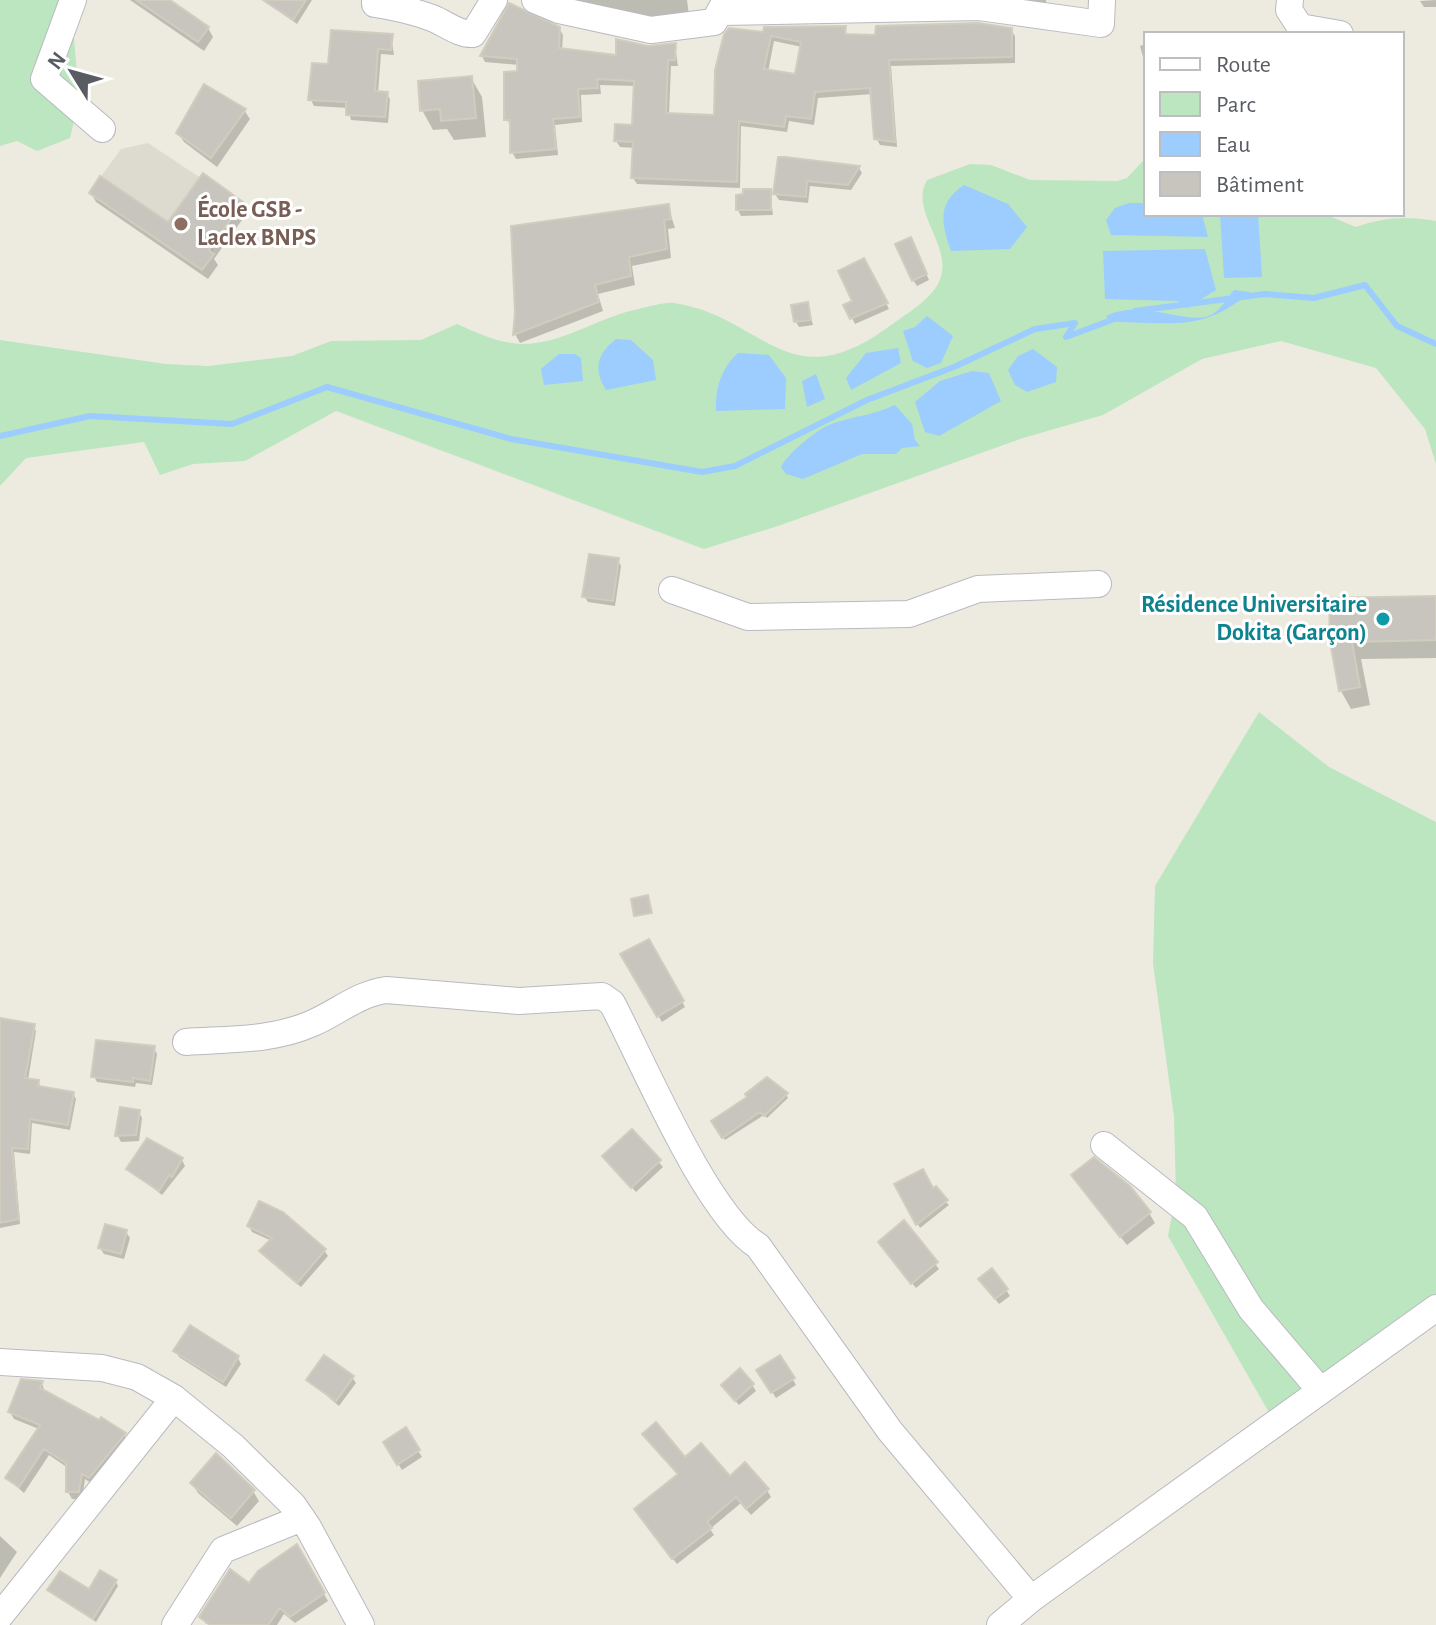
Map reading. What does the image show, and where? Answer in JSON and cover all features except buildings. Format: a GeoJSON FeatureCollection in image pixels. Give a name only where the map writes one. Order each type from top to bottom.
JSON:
{"type":"FeatureCollection","features":[{"type":"Feature","properties":{"kind":"street"},"geometry":{"type":"LineString","coordinates":[[73,0],[44,79],[102,129]]}},
{"type":"Feature","properties":{"kind":"street"},"geometry":{"type":"LineString","coordinates":[[375,0],[375,4],[403,8],[434,18],[465,34],[473,34],[480,27],[494,0]]}},
{"type":"Feature","properties":{"kind":"street"},"geometry":{"type":"LineString","coordinates":[[535,0],[559,10],[651,30],[714,22],[724,6],[979,7],[1101,24],[1102,0]]}},
{"type":"Feature","properties":{"kind":"street"},"geometry":{"type":"LineString","coordinates":[[1290,0],[1289,10],[1300,27],[1329,32]]}},
{"type":"Feature","properties":{"kind":"street"},"geometry":{"type":"LineString","coordinates":[[672,590],[748,617],[909,614],[978,589],[1098,584]]}},
{"type":"Feature","properties":{"kind":"street"},"geometry":{"type":"LineString","coordinates":[[186,1042],[283,1034],[313,1023],[369,992],[386,990],[519,1001],[602,996],[612,1003],[691,1159],[726,1214],[744,1237],[758,1246],[890,1431],[1031,1599]]}},
{"type":"Feature","properties":{"kind":"street"},"geometry":{"type":"LineString","coordinates":[[1104,1145],[1195,1217],[1251,1309],[1320,1390]]}},
{"type":"Feature","properties":{"kind":"street"},"geometry":{"type":"LineString","coordinates":[[1000,1625],[1031,1599],[1436,1308]]}},
{"type":"Feature","properties":{"kind":"street"},"geometry":{"type":"LineString","coordinates":[[0,1362],[102,1368],[137,1377],[174,1398],[233,1446],[302,1518],[361,1625]]}},
{"type":"Feature","properties":{"kind":"street"},"geometry":{"type":"LineString","coordinates":[[0,1616],[174,1398]]}},
{"type":"Feature","properties":{"kind":"street"},"geometry":{"type":"LineString","coordinates":[[175,1625],[223,1550],[302,1518]]}},
{"type":"Feature","properties":{"kind":"shaded area","name":"École GSB - Laclex BNPS"},"geometry":{"type":"Polygon","coordinates":[[[148,143],[199,177],[203,173],[243,202],[212,245],[214,254],[202,270],[89,193],[121,149],[148,143]]]}},
{"type":"Feature","properties":{"kind":"green space"},"geometry":{"type":"Polygon","coordinates":[[[0,0],[71,0],[79,100],[70,138],[37,151],[17,141],[0,146],[0,0]]]}},
{"type":"Feature","properties":{"kind":"green space"},"geometry":{"type":"Polygon","coordinates":[[[1144,161],[1144,216],[1329,216],[1356,227],[1396,218],[1436,221],[1436,464],[1425,429],[1376,368],[1281,341],[1202,359],[1103,415],[1023,438],[781,525],[704,549],[336,411],[245,461],[193,464],[160,475],[144,442],[26,458],[0,486],[0,340],[166,364],[208,366],[292,356],[331,341],[421,340],[457,324],[504,342],[536,343],[623,313],[674,303],[705,311],[776,347],[799,355],[824,356],[853,348],[887,328],[934,291],[942,271],[942,257],[923,205],[927,180],[970,164],[991,165],[1030,180],[1117,181],[1127,178],[1144,161]]]}},
{"type":"Feature","properties":{"kind":"green space"},"geometry":{"type":"Polygon","coordinates":[[[1259,712],[1329,767],[1436,822],[1436,1298],[1275,1423],[1168,1236],[1176,1194],[1174,1117],[1153,963],[1155,886],[1259,712]]]}},
{"type":"Feature","properties":{"kind":"water"},"geometry":{"type":"Polygon","coordinates":[[[964,185],[1008,204],[1027,227],[1010,249],[951,251],[945,231],[945,206],[964,185]]]}},
{"type":"Feature","properties":{"kind":"water"},"geometry":{"type":"Polygon","coordinates":[[[1129,203],[1144,203],[1144,216],[1203,216],[1208,237],[1111,235],[1106,220],[1115,208],[1129,203]]]}},
{"type":"Feature","properties":{"kind":"water"},"geometry":{"type":"Polygon","coordinates":[[[1220,216],[1258,216],[1262,277],[1224,278],[1220,216]]]}},
{"type":"Feature","properties":{"kind":"water"},"geometry":{"type":"Polygon","coordinates":[[[1205,249],[1216,290],[1187,308],[1178,301],[1105,299],[1103,251],[1205,249]]]}},
{"type":"Feature","properties":{"kind":"water"},"geometry":{"type":"Polygon","coordinates":[[[1234,290],[1250,292],[1233,305],[1201,320],[1112,322],[1106,316],[1135,310],[1203,317],[1216,312],[1234,290]]]}},
{"type":"Feature","properties":{"kind":"water"},"geometry":{"type":"Polygon","coordinates":[[[927,316],[953,336],[941,363],[927,368],[913,361],[903,331],[915,327],[927,316]]]}},
{"type":"Feature","properties":{"kind":"water"},"geometry":{"type":"Polygon","coordinates":[[[616,339],[631,340],[653,360],[656,380],[606,390],[599,375],[599,362],[616,339]]]}},
{"type":"Feature","properties":{"kind":"water"},"geometry":{"type":"Polygon","coordinates":[[[898,348],[901,363],[851,390],[846,378],[866,353],[898,348]]]}},
{"type":"Feature","properties":{"kind":"water"},"geometry":{"type":"Polygon","coordinates":[[[1033,349],[1057,367],[1056,382],[1027,392],[1015,385],[1008,370],[1018,356],[1033,349]]]}},
{"type":"Feature","properties":{"kind":"water"},"geometry":{"type":"Polygon","coordinates":[[[738,353],[769,355],[786,378],[785,409],[716,411],[720,379],[738,353]]]}},
{"type":"Feature","properties":{"kind":"water"},"geometry":{"type":"Polygon","coordinates":[[[559,354],[575,354],[581,358],[583,381],[544,385],[541,369],[559,354]]]}},
{"type":"Feature","properties":{"kind":"water"},"geometry":{"type":"Polygon","coordinates":[[[972,371],[989,373],[1001,401],[939,436],[925,432],[915,402],[940,381],[972,371]]]}},
{"type":"Feature","properties":{"kind":"water"},"geometry":{"type":"Polygon","coordinates":[[[816,374],[825,399],[807,407],[802,381],[816,374]]]}},
{"type":"Feature","properties":{"kind":"water"},"geometry":{"type":"Polygon","coordinates":[[[895,405],[912,424],[915,440],[920,446],[902,448],[896,454],[862,454],[803,479],[786,474],[781,467],[797,448],[827,426],[895,405]]]}},
{"type":"Feature","properties":{"kind":"waterway"},"geometry":{"type":"LineString","coordinates":[[1135,311],[1265,294],[1314,298],[1365,285],[1397,326],[1436,344]]}},
{"type":"Feature","properties":{"kind":"waterway"},"geometry":{"type":"LineString","coordinates":[[0,436],[90,416],[232,424],[327,387],[511,439],[702,472],[735,466],[867,400],[954,367],[1035,329],[1075,323],[1066,337],[1117,318]]}},
{"type":"Feature","properties":{"kind":"place","name":"École GSB - Laclex BNPS"},"geometry":{"type":"Point","coordinates":[181,224]}},
{"type":"Feature","properties":{"kind":"place","name":"Résidence Universitaire Dokita (Garçon)"},"geometry":{"type":"Point","coordinates":[1383,619]}}]}
